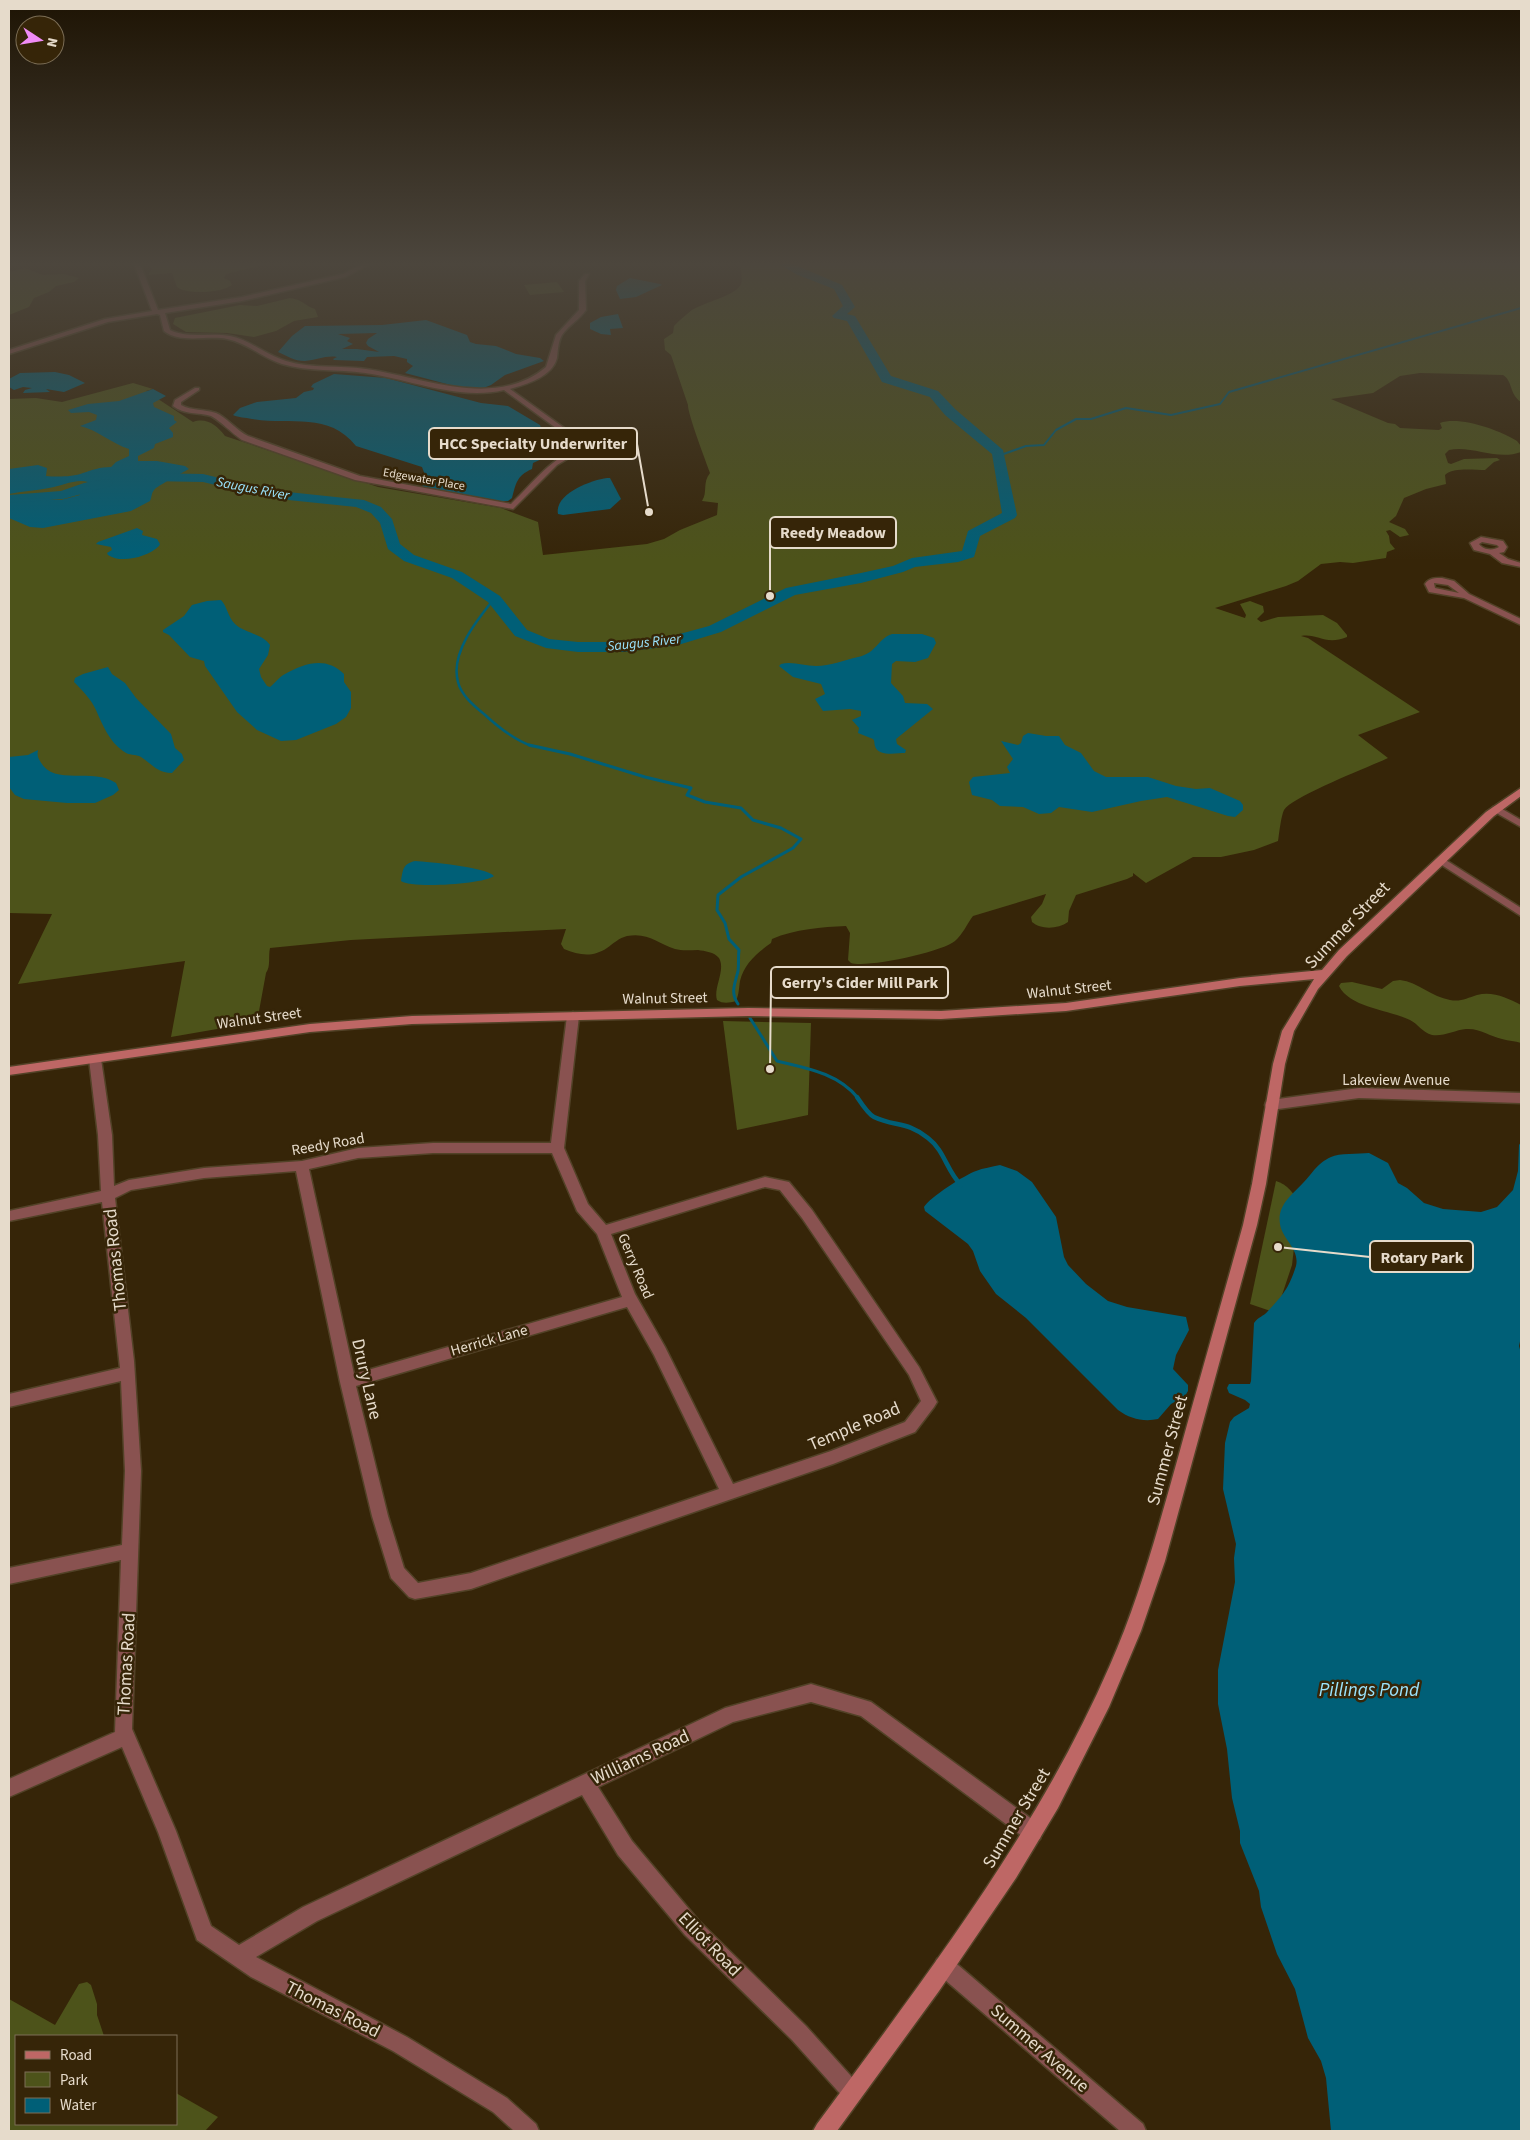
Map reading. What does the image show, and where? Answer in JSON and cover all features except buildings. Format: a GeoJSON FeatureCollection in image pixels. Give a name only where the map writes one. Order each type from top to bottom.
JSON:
{"type":"FeatureCollection","features":[{"type":"Feature","properties":{"kind":"main road","name":"Summer Street"},"geometry":{"type":"LineString","coordinates":[[824,2131],[944,1966],[1033,1832],[1075,1756],[1119,1663],[1150,1584],[1250,1225],[1259,1184],[1278,1064],[1288,1031],[1304,1002],[1324,974],[1343,953],[1496,809],[1521,791]]}},
{"type":"Feature","properties":{"kind":"main road","name":"Walnut Street"},"geometry":{"type":"LineString","coordinates":[[9,1071],[310,1028],[412,1020],[748,1012],[941,1015],[1066,1007],[1240,982],[1324,974]]}},
{"type":"Feature","properties":{"kind":"street"},"geometry":{"type":"LineString","coordinates":[[278,361],[392,375],[467,392],[505,388],[535,377],[551,365],[553,361]]}},
{"type":"Feature","properties":{"kind":"street","name":"Edgewater Place"},"geometry":{"type":"LineString","coordinates":[[198,389],[177,402],[177,406],[185,410],[217,416],[234,432],[268,447],[362,479],[513,506],[532,488],[550,466],[577,451],[588,448],[505,388]]}},
{"type":"Feature","properties":{"kind":"street"},"geometry":{"type":"LineString","coordinates":[[1493,552],[1506,561],[1521,565]]}},
{"type":"Feature","properties":{"kind":"street"},"geometry":{"type":"LineString","coordinates":[[1466,596],[1521,622]]}},
{"type":"Feature","properties":{"kind":"street"},"geometry":{"type":"LineString","coordinates":[[1496,809],[1521,824]]}},
{"type":"Feature","properties":{"kind":"street"},"geometry":{"type":"LineString","coordinates":[[1441,860],[1521,913]]}},
{"type":"Feature","properties":{"kind":"street","name":"Gerry Road"},"geometry":{"type":"LineString","coordinates":[[573,1016],[557,1148],[582,1207],[603,1231],[631,1300],[660,1351],[728,1492]]}},
{"type":"Feature","properties":{"kind":"street","name":"Thomas Road"},"geometry":{"type":"LineString","coordinates":[[95,1059],[105,1135],[108,1196],[127,1373],[133,1471],[123,1729],[167,1831],[204,1933],[258,1970],[400,2044],[500,2105],[529,2131]]}},
{"type":"Feature","properties":{"kind":"street","name":"Lakeview Avenue"},"geometry":{"type":"LineString","coordinates":[[1271,1105],[1359,1093],[1521,1098]]}},
{"type":"Feature","properties":{"kind":"street","name":"Reedy Road"},"geometry":{"type":"LineString","coordinates":[[9,1216],[108,1196],[129,1185],[204,1173],[302,1166],[358,1153],[433,1148],[557,1148]]}},
{"type":"Feature","properties":{"kind":"street","name":"Drury Lane"},"geometry":{"type":"LineString","coordinates":[[302,1166],[348,1382],[380,1516],[397,1572],[415,1591]]}},
{"type":"Feature","properties":{"kind":"street","name":"Temple Road"},"geometry":{"type":"LineString","coordinates":[[415,1591],[471,1581],[833,1457],[910,1427],[929,1402],[914,1371],[856,1290],[808,1214],[784,1186],[766,1182],[603,1231]]}},
{"type":"Feature","properties":{"kind":"street","name":"Herrick Lane"},"geometry":{"type":"LineString","coordinates":[[348,1382],[631,1300]]}},
{"type":"Feature","properties":{"kind":"street"},"geometry":{"type":"LineString","coordinates":[[9,1401],[127,1373]]}},
{"type":"Feature","properties":{"kind":"street"},"geometry":{"type":"LineString","coordinates":[[9,1576],[130,1550]]}},
{"type":"Feature","properties":{"kind":"street","name":"Williams Road"},"geometry":{"type":"LineString","coordinates":[[238,1957],[310,1914],[731,1714],[811,1693],[865,1708],[1033,1832]]}},
{"type":"Feature","properties":{"kind":"street"},"geometry":{"type":"LineString","coordinates":[[9,1788],[126,1736]]}},
{"type":"Feature","properties":{"kind":"street","name":"Elliot Road"},"geometry":{"type":"LineString","coordinates":[[585,1783],[625,1848],[692,1928],[799,2033],[852,2092]]}},
{"type":"Feature","properties":{"kind":"street","name":"Summer Avenue"},"geometry":{"type":"LineString","coordinates":[[944,1966],[1136,2131]]}},
{"type":"Feature","properties":{"kind":"green space"},"geometry":{"type":"Polygon","coordinates":[[[673,361],[1521,361],[1521,402],[1517,399],[1503,375],[1420,373],[1400,376],[1373,393],[1331,399],[1388,423],[1395,424],[1400,428],[1439,430],[1442,428],[1440,423],[1448,421],[1479,425],[1517,441],[1521,446],[1521,452],[1503,455],[1467,449],[1449,450],[1445,454],[1448,463],[1451,464],[1464,459],[1497,458],[1500,460],[1494,462],[1485,470],[1448,472],[1445,475],[1446,484],[1426,489],[1404,498],[1396,516],[1389,522],[1405,529],[1409,535],[1400,537],[1390,530],[1386,531],[1390,543],[1395,549],[1387,552],[1386,558],[1353,563],[1321,564],[1298,581],[1286,586],[1215,608],[1245,618],[1246,615],[1240,604],[1250,601],[1263,606],[1264,612],[1257,619],[1261,622],[1278,617],[1323,615],[1337,623],[1347,637],[1327,640],[1312,636],[1301,636],[1308,638],[1420,712],[1358,735],[1388,758],[1332,782],[1290,804],[1283,813],[1278,841],[1254,850],[1221,857],[1193,857],[1146,883],[1133,873],[1133,876],[1127,879],[1076,895],[1069,911],[1068,922],[1059,926],[1050,928],[1036,925],[1032,922],[1031,917],[1042,904],[1046,894],[973,916],[955,941],[936,950],[888,961],[860,964],[851,963],[848,960],[850,933],[846,926],[809,929],[790,933],[772,939],[771,943],[756,955],[742,975],[736,1001],[724,1003],[717,1000],[716,995],[721,968],[721,963],[717,956],[706,951],[678,950],[647,937],[634,935],[621,938],[607,948],[591,954],[580,954],[564,949],[561,944],[566,929],[351,940],[270,948],[257,1022],[171,1037],[185,961],[18,984],[52,914],[9,913],[9,399],[36,398],[62,402],[133,383],[153,389],[146,391],[193,422],[207,421],[211,423],[225,436],[378,487],[501,508],[538,522],[543,555],[647,544],[664,539],[680,530],[717,515],[718,503],[702,501],[705,494],[706,480],[710,473],[693,427],[688,405],[673,361]]]}},
{"type":"Feature","properties":{"kind":"green space"},"geometry":{"type":"Polygon","coordinates":[[[1393,981],[1407,981],[1437,996],[1450,1000],[1461,1000],[1477,995],[1489,994],[1521,1005],[1521,1043],[1497,1038],[1471,1029],[1432,1035],[1410,1020],[1361,1004],[1344,993],[1339,986],[1341,983],[1352,982],[1382,989],[1393,981]]]}},
{"type":"Feature","properties":{"kind":"green space"},"geometry":{"type":"Polygon","coordinates":[[[723,1021],[811,1023],[808,1115],[737,1130],[723,1021]]]}},
{"type":"Feature","properties":{"kind":"green space"},"geometry":{"type":"Polygon","coordinates":[[[1276,1181],[1284,1184],[1290,1190],[1299,1205],[1292,1265],[1276,1313],[1250,1304],[1276,1181]]]}},
{"type":"Feature","properties":{"kind":"green space"},"geometry":{"type":"Polygon","coordinates":[[[87,1982],[91,1985],[97,2004],[97,2015],[104,2035],[15,2035],[15,2125],[178,2125],[178,2094],[218,2117],[205,2131],[9,2131],[9,1999],[55,2025],[79,1984],[87,1982]]]}},
{"type":"Feature","properties":{"kind":"water"},"geometry":{"type":"Polygon","coordinates":[[[544,361],[505,375],[491,385],[481,389],[462,388],[405,373],[413,366],[407,362],[544,361]]]}},
{"type":"Feature","properties":{"kind":"water"},"geometry":{"type":"Polygon","coordinates":[[[55,372],[69,375],[85,383],[64,392],[46,389],[50,392],[23,393],[25,390],[32,388],[23,387],[14,390],[9,387],[9,379],[20,373],[55,372]]]}},
{"type":"Feature","properties":{"kind":"water"},"geometry":{"type":"Polygon","coordinates":[[[334,374],[386,378],[481,403],[508,406],[540,425],[543,434],[558,447],[559,451],[533,463],[532,469],[518,481],[512,498],[508,501],[500,501],[423,487],[422,483],[425,475],[422,467],[356,446],[345,435],[321,424],[266,421],[233,415],[240,408],[257,402],[296,398],[304,392],[313,390],[314,388],[311,387],[313,384],[334,374]]]}},
{"type":"Feature","properties":{"kind":"water"},"geometry":{"type":"Polygon","coordinates":[[[153,389],[166,396],[153,403],[154,407],[174,416],[174,420],[177,422],[169,428],[173,433],[173,437],[155,444],[154,448],[138,456],[138,461],[157,461],[185,466],[189,469],[156,488],[152,493],[150,501],[131,511],[43,528],[30,527],[9,518],[10,501],[31,496],[38,500],[61,500],[80,495],[76,488],[88,482],[74,482],[9,494],[9,469],[38,465],[47,468],[46,476],[70,476],[111,467],[116,462],[129,456],[129,449],[80,426],[96,420],[97,415],[89,412],[71,413],[68,410],[88,404],[119,401],[153,389]]]}},
{"type":"Feature","properties":{"kind":"water"},"geometry":{"type":"Polygon","coordinates":[[[610,478],[621,499],[610,509],[558,514],[558,507],[568,494],[583,485],[610,478]]]}},
{"type":"Feature","properties":{"kind":"water"},"geometry":{"type":"Polygon","coordinates":[[[137,528],[143,531],[142,535],[157,539],[160,544],[159,546],[141,556],[120,559],[108,555],[107,553],[112,550],[111,547],[96,544],[98,542],[137,528]]]}},
{"type":"Feature","properties":{"kind":"water"},"geometry":{"type":"Polygon","coordinates":[[[221,600],[235,624],[263,638],[270,645],[268,655],[259,669],[261,677],[267,686],[270,687],[283,675],[308,664],[323,663],[330,665],[344,674],[344,682],[351,692],[351,708],[346,717],[336,724],[296,740],[281,741],[257,730],[237,712],[205,666],[204,661],[190,657],[169,635],[163,632],[163,630],[184,616],[192,605],[221,600]]]}},
{"type":"Feature","properties":{"kind":"water"},"geometry":{"type":"Polygon","coordinates":[[[892,634],[922,634],[934,638],[936,643],[928,658],[915,662],[896,661],[892,664],[891,683],[903,696],[905,703],[927,704],[933,709],[896,739],[897,744],[906,750],[905,753],[888,754],[877,749],[873,739],[858,733],[859,728],[852,720],[861,716],[861,711],[850,709],[823,711],[815,699],[825,694],[821,684],[793,677],[779,666],[789,663],[821,666],[858,657],[869,652],[883,639],[892,634]]]}},
{"type":"Feature","properties":{"kind":"water"},"geometry":{"type":"Polygon","coordinates":[[[108,667],[112,674],[125,683],[136,698],[171,734],[175,748],[182,754],[184,760],[172,773],[158,770],[141,757],[128,754],[118,747],[107,733],[92,702],[74,682],[75,678],[83,674],[108,667]]]}},
{"type":"Feature","properties":{"kind":"water"},"geometry":{"type":"Polygon","coordinates":[[[1028,733],[1059,736],[1065,745],[1081,753],[1094,771],[1106,777],[1148,777],[1176,786],[1196,789],[1210,788],[1240,801],[1243,805],[1243,810],[1235,817],[1228,816],[1167,797],[1092,812],[1059,807],[1051,813],[1039,814],[1023,807],[1000,806],[992,800],[972,795],[969,782],[973,777],[1010,773],[1007,767],[1013,759],[1001,741],[1018,745],[1021,743],[1023,736],[1028,733]]]}},
{"type":"Feature","properties":{"kind":"water"},"geometry":{"type":"Polygon","coordinates":[[[38,750],[40,761],[46,769],[54,773],[96,776],[116,783],[119,790],[113,795],[95,803],[67,803],[24,799],[15,795],[9,787],[9,757],[28,755],[38,750]]]}},
{"type":"Feature","properties":{"kind":"water"},"geometry":{"type":"Polygon","coordinates":[[[415,861],[480,870],[494,876],[488,879],[448,885],[418,885],[401,881],[404,868],[415,861]]]}},
{"type":"Feature","properties":{"kind":"water","name":"Pillings Pond"},"geometry":{"type":"Polygon","coordinates":[[[1521,1142],[1521,1337],[1519,1346],[1521,1353],[1521,2131],[1331,2131],[1326,2078],[1321,2061],[1308,2038],[1295,1989],[1277,1954],[1261,1907],[1259,1891],[1240,1843],[1240,1831],[1232,1798],[1227,1749],[1218,1704],[1218,1670],[1235,1582],[1234,1558],[1236,1544],[1223,1489],[1225,1443],[1230,1422],[1234,1417],[1249,1408],[1250,1404],[1229,1393],[1227,1388],[1229,1384],[1250,1384],[1254,1323],[1282,1296],[1296,1266],[1297,1260],[1293,1249],[1281,1229],[1281,1211],[1290,1196],[1322,1162],[1339,1155],[1369,1153],[1388,1163],[1398,1183],[1407,1188],[1424,1203],[1443,1209],[1481,1212],[1497,1207],[1513,1190],[1518,1171],[1519,1145],[1521,1142]]]}},
{"type":"Feature","properties":{"kind":"water"},"geometry":{"type":"Polygon","coordinates":[[[1000,1165],[1017,1171],[1032,1182],[1056,1217],[1064,1257],[1068,1265],[1086,1284],[1108,1301],[1127,1307],[1186,1317],[1189,1330],[1176,1355],[1173,1369],[1188,1385],[1188,1391],[1185,1396],[1171,1404],[1158,1419],[1137,1419],[1127,1416],[1118,1410],[1026,1318],[996,1294],[980,1271],[973,1251],[968,1244],[925,1211],[924,1207],[927,1203],[956,1181],[979,1170],[1000,1165]]]}},
{"type":"Feature","properties":{"kind":"waterway","name":"Saugus River"},"geometry":{"type":"LineString","coordinates":[[147,477],[203,478],[269,494],[359,503],[376,510],[387,522],[393,546],[409,558],[457,575],[494,599],[521,633],[546,643],[578,647],[624,647],[678,640],[715,629],[791,591],[861,578],[898,569],[912,563],[958,558],[969,554],[973,534],[1010,515],[998,453],[950,412],[934,394],[886,379],[876,361]]}},
{"type":"Feature","properties":{"kind":"waterway"},"geometry":{"type":"LineString","coordinates":[[998,456],[1026,446],[1044,445],[1056,430],[1076,419],[1091,419],[1126,408],[1171,415],[1220,404],[1229,392],[1337,361]]}},
{"type":"Feature","properties":{"kind":"waterway","name":"Saugus River"},"geometry":{"type":"LineString","coordinates":[[9,499],[63,495],[89,486],[106,483]]}},
{"type":"Feature","properties":{"kind":"waterway"},"geometry":{"type":"LineString","coordinates":[[494,599],[473,627],[461,649],[458,660],[458,682],[465,696],[495,724],[506,733],[531,745]]}},
{"type":"Feature","properties":{"kind":"waterway"},"geometry":{"type":"LineString","coordinates":[[531,745],[570,754],[645,777],[691,788],[687,795],[705,802],[741,808],[753,820],[781,828],[801,839],[793,848],[741,877],[718,895],[717,910],[725,923],[729,939],[739,950],[734,992],[738,1004]]}},
{"type":"Feature","properties":{"kind":"waterway"},"geometry":{"type":"LineString","coordinates":[[750,1018],[777,1061],[810,1069],[831,1077],[857,1097]]}},
{"type":"Feature","properties":{"kind":"waterway"},"geometry":{"type":"LineString","coordinates":[[857,1097],[872,1116],[914,1129],[934,1143],[961,1185]]}},
{"type":"Feature","properties":{"kind":"place","name":"HCC Specialty Underwriter"},"geometry":{"type":"Point","coordinates":[649,512]}},
{"type":"Feature","properties":{"kind":"place","name":"Reedy Meadow"},"geometry":{"type":"Point","coordinates":[770,596]}},
{"type":"Feature","properties":{"kind":"place","name":"Gerry's Cider Mill Park"},"geometry":{"type":"Point","coordinates":[770,1069]}},
{"type":"Feature","properties":{"kind":"place","name":"Rotary Park"},"geometry":{"type":"Point","coordinates":[1278,1247]}}]}
